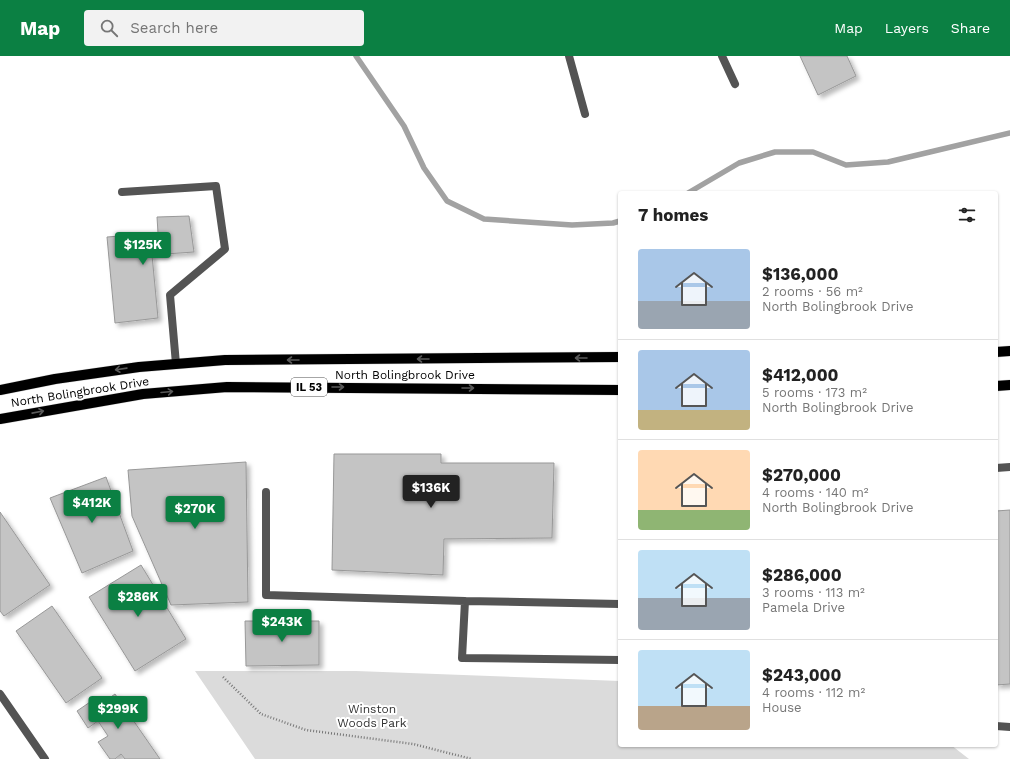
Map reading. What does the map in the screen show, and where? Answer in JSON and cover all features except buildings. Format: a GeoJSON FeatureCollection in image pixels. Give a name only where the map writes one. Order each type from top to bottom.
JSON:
{"type":"FeatureCollection","features":[{"type":"Feature","properties":{"kind":"main road"},"geometry":{"type":"LineString","coordinates":[[998,352],[1010,351]]}},
{"type":"Feature","properties":{"kind":"main road","name":"North Bolingbrook Drive"},"geometry":{"type":"LineString","coordinates":[[0,390],[55,379],[139,367],[225,360],[618,357]]}},
{"type":"Feature","properties":{"kind":"main road"},"geometry":{"type":"LineString","coordinates":[[998,386],[1010,385]]}},
{"type":"Feature","properties":{"kind":"main road","name":"North Bolingbrook Drive"},"geometry":{"type":"LineString","coordinates":[[0,419],[143,394],[227,387],[618,390]]}},
{"type":"Feature","properties":{"kind":"street"},"geometry":{"type":"LineString","coordinates":[[569,56],[585,114]]}},
{"type":"Feature","properties":{"kind":"street"},"geometry":{"type":"LineString","coordinates":[[722,56],[735,84]]}},
{"type":"Feature","properties":{"kind":"street"},"geometry":{"type":"LineString","coordinates":[[122,192],[216,186],[225,249],[170,295],[176,364]]}},
{"type":"Feature","properties":{"kind":"street"},"geometry":{"type":"LineString","coordinates":[[998,468],[1010,467]]}},
{"type":"Feature","properties":{"kind":"street"},"geometry":{"type":"LineString","coordinates":[[266,492],[266,595],[465,602],[618,604]]}},
{"type":"Feature","properties":{"kind":"street"},"geometry":{"type":"LineString","coordinates":[[465,602],[462,658],[618,660]]}},
{"type":"Feature","properties":{"kind":"street"},"geometry":{"type":"LineString","coordinates":[[0,694],[45,759]]}},
{"type":"Feature","properties":{"kind":"street"},"geometry":{"type":"LineString","coordinates":[[998,726],[1010,727]]}},
{"type":"Feature","properties":{"kind":"path"},"geometry":{"type":"LineString","coordinates":[[224,678],[261,714],[306,730],[413,744],[472,759]]}},
{"type":"Feature","properties":{"kind":"green space","name":"Winston Woods Park"},"geometry":{"type":"Polygon","coordinates":[[[195,671],[356,671],[618,681],[618,747],[954,747],[969,759],[255,759],[195,671]]]}},
{"type":"Feature","properties":{"kind":"waterway"},"geometry":{"type":"LineString","coordinates":[[356,56],[404,126],[424,168],[447,201],[484,219],[572,225],[618,222]]}},
{"type":"Feature","properties":{"kind":"waterway"},"geometry":{"type":"LineString","coordinates":[[691,191],[739,163],[775,152],[813,152],[846,165],[888,162],[1010,133]]}}]}
